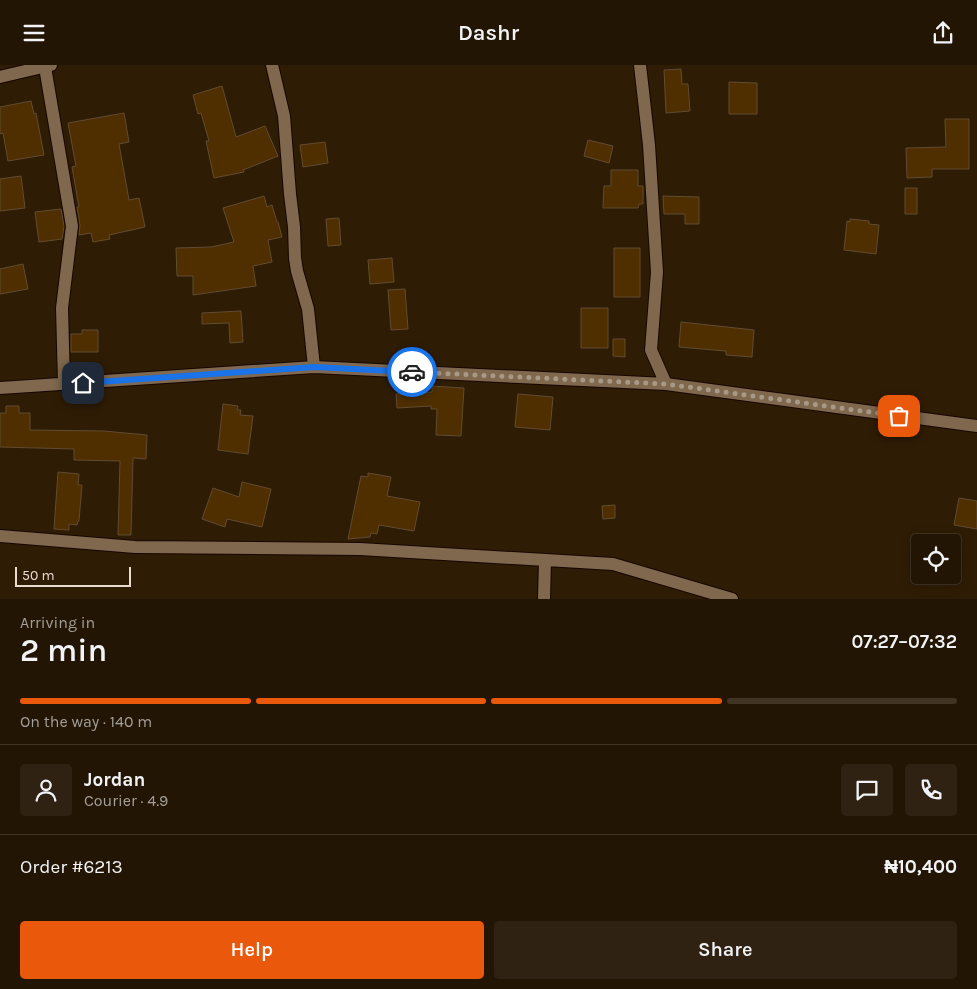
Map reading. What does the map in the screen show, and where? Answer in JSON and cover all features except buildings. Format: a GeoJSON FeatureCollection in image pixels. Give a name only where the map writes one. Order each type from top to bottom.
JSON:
{"type":"FeatureCollection","features":[{"type":"Feature","properties":{"kind":"street"},"geometry":{"type":"LineString","coordinates":[[272,65],[284,116],[295,258],[308,309],[314,367]]}},
{"type":"Feature","properties":{"kind":"street"},"geometry":{"type":"LineString","coordinates":[[640,65],[649,145],[657,272],[651,350],[666,384]]}},
{"type":"Feature","properties":{"kind":"street"},"geometry":{"type":"LineString","coordinates":[[0,77],[49,66],[72,226],[62,308],[64,384]]}},
{"type":"Feature","properties":{"kind":"street"},"geometry":{"type":"LineString","coordinates":[[0,389],[314,367],[666,384],[977,426]]}},
{"type":"Feature","properties":{"kind":"street"},"geometry":{"type":"LineString","coordinates":[[0,536],[135,547],[360,549],[613,564],[732,599]]}},
{"type":"Feature","properties":{"kind":"street"},"geometry":{"type":"LineString","coordinates":[[544,560],[544,599]]}},
{"type":"Feature","properties":{"kind":"way so far"},"geometry":{"type":"LineString","coordinates":[[412,372],[666,384],[899,416]]}},
{"type":"Feature","properties":{"kind":"route"},"geometry":{"type":"LineString","coordinates":[[83,383],[314,367],[412,372]]}}]}
